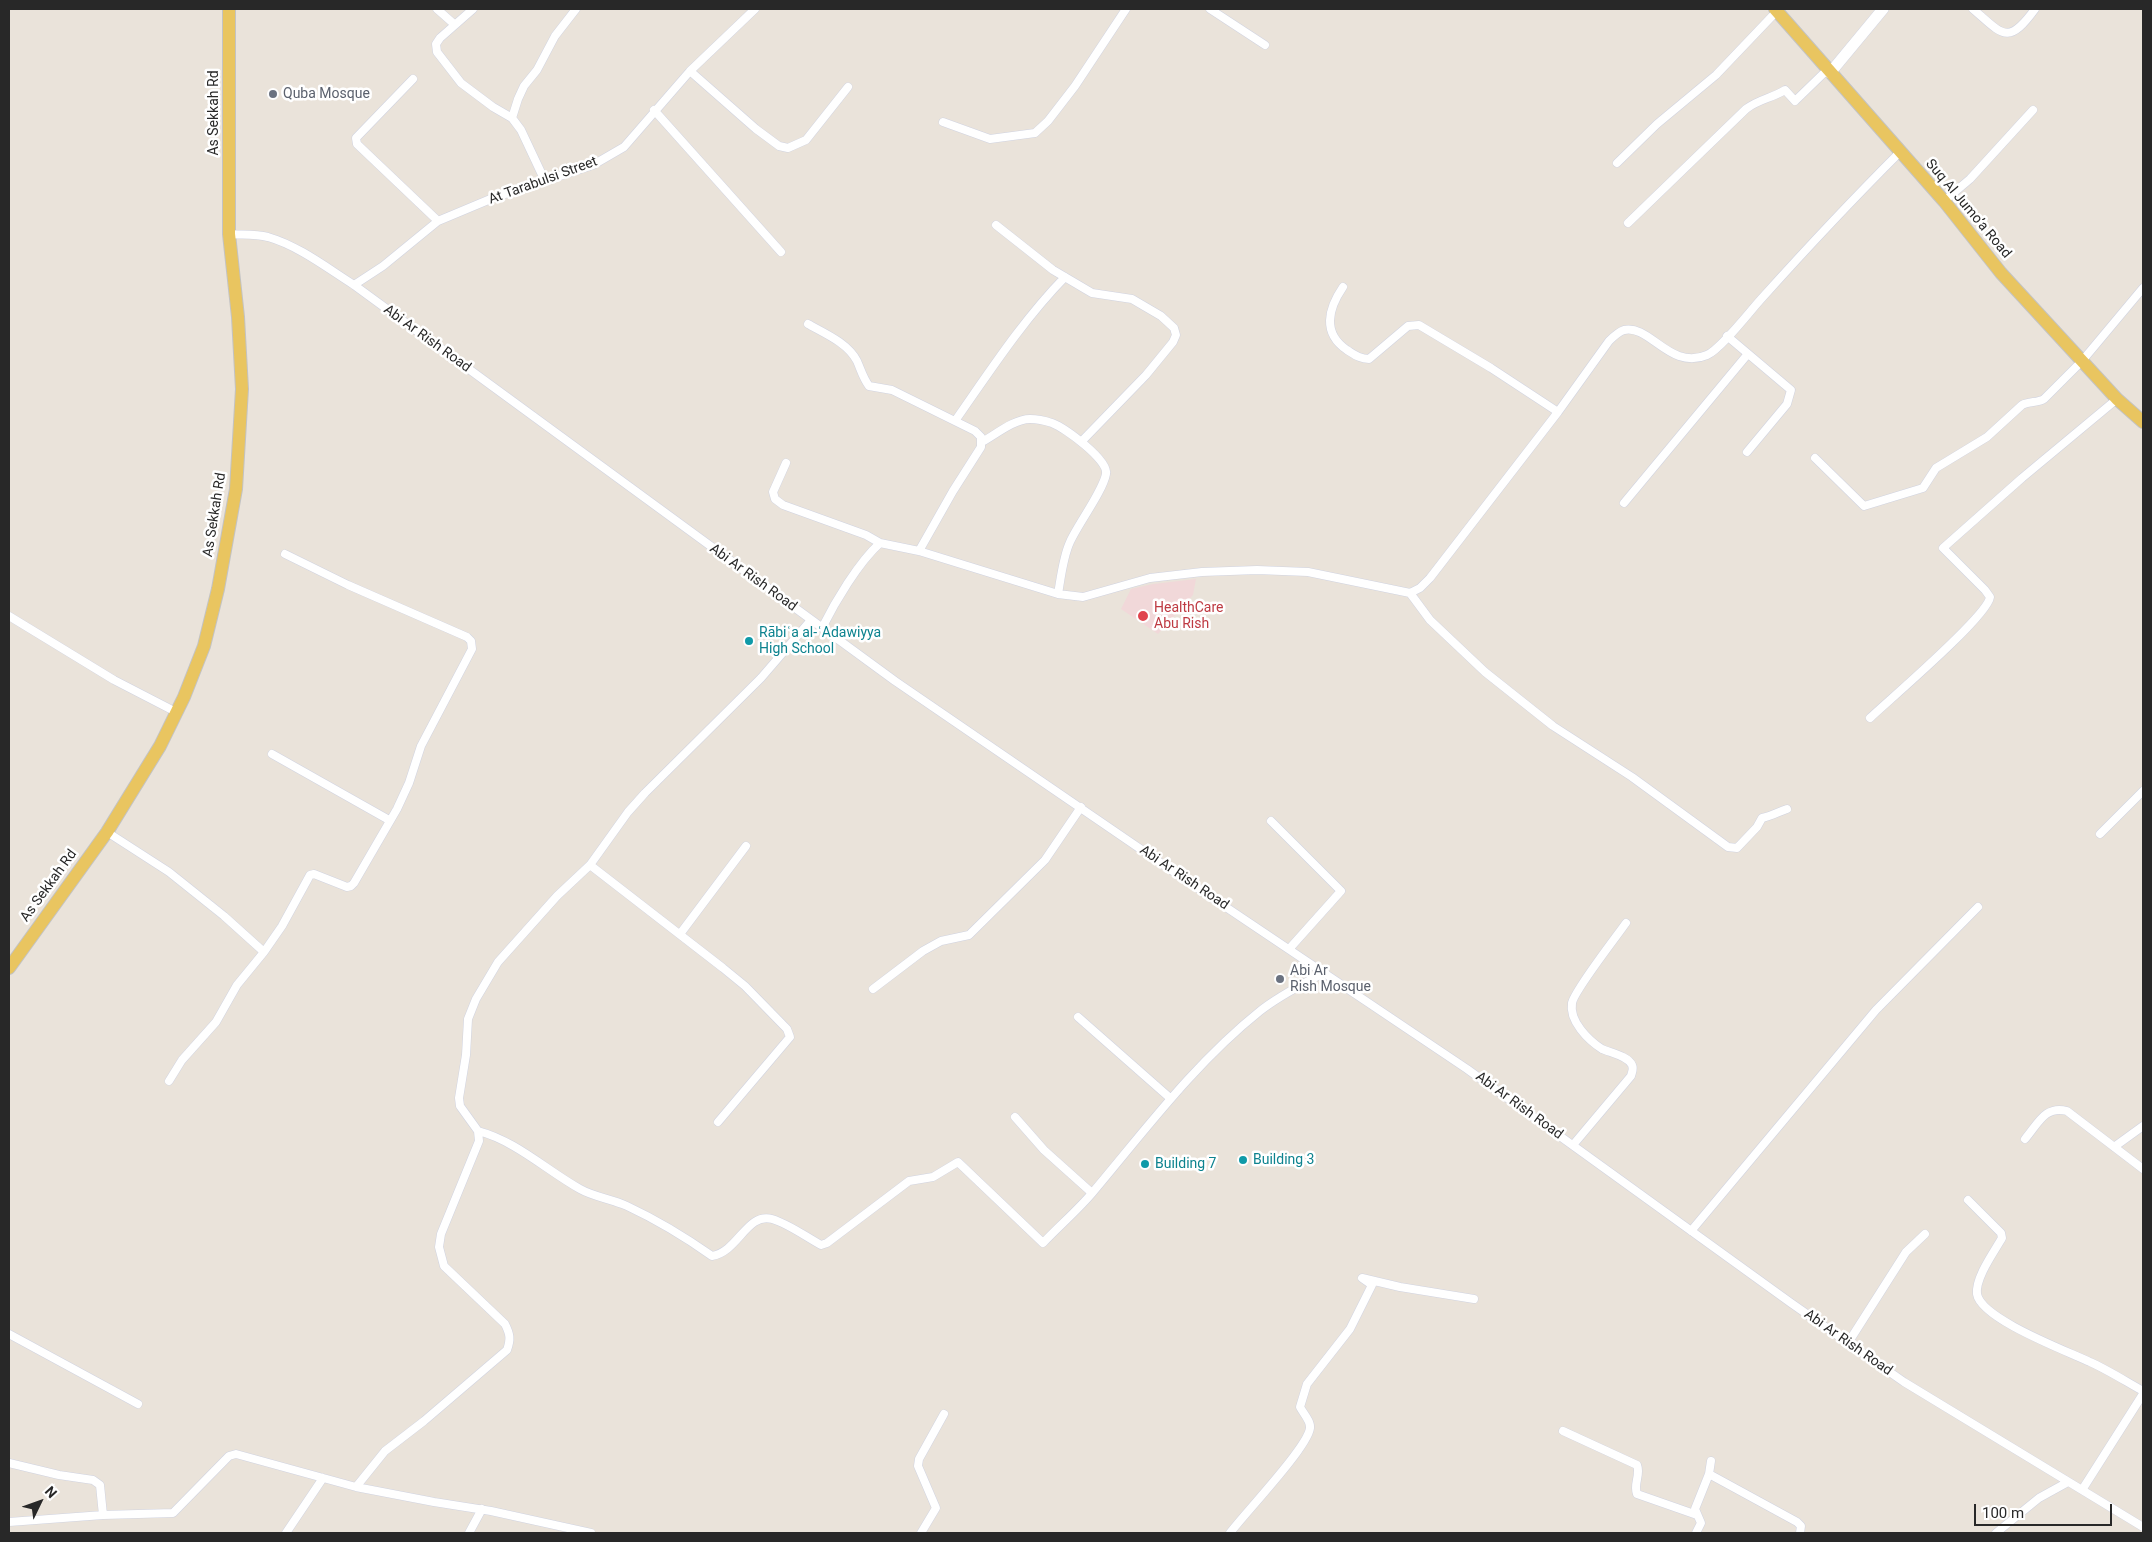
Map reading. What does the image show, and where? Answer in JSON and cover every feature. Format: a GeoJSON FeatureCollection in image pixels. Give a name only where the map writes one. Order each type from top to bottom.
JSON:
{"type":"FeatureCollection","features":[{"type":"Feature","properties":{"kind":"main road","name":"As Sekkah Rd"},"geometry":{"type":"LineString","coordinates":[[9,968],[107,832],[160,746],[204,646],[218,589],[236,489],[242,389],[238,317],[229,234],[229,9]]}},
{"type":"Feature","properties":{"kind":"main road"},"geometry":{"type":"LineString","coordinates":[[1829,71],[1883,9]]}},
{"type":"Feature","properties":{"kind":"main road","name":"Suq Al Jumo’a Road"},"geometry":{"type":"LineString","coordinates":[[1776,10],[1944,202],[2001,273],[2117,399],[2143,422]]}},
{"type":"Feature","properties":{"kind":"street"},"geometry":{"type":"LineString","coordinates":[[436,9],[454,24]]}},
{"type":"Feature","properties":{"kind":"street"},"geometry":{"type":"LineString","coordinates":[[473,9],[454,24],[436,44],[437,52],[461,83],[493,108],[512,118],[526,138],[545,181]]}},
{"type":"Feature","properties":{"kind":"street"},"geometry":{"type":"LineString","coordinates":[[512,118],[524,86],[537,70],[554,36],[576,9]]}},
{"type":"Feature","properties":{"kind":"street","name":"At Tarabulsi Street"},"geometry":{"type":"LineString","coordinates":[[354,286],[383,266],[438,221],[492,198],[593,165],[624,147],[654,110],[690,71],[756,9]]}},
{"type":"Feature","properties":{"kind":"street"},"geometry":{"type":"LineString","coordinates":[[943,122],[990,139],[1035,133],[1048,121],[1074,86],[1126,9]]}},
{"type":"Feature","properties":{"kind":"street"},"geometry":{"type":"LineString","coordinates":[[1210,9],[1265,45]]}},
{"type":"Feature","properties":{"kind":"street"},"geometry":{"type":"LineString","coordinates":[[1973,9],[2004,33],[2010,34],[2025,22],[2035,9]]}},
{"type":"Feature","properties":{"kind":"street"},"geometry":{"type":"LineString","coordinates":[[1617,164],[1657,124],[1716,75],[1776,10]]}},
{"type":"Feature","properties":{"kind":"street"},"geometry":{"type":"LineString","coordinates":[[690,71],[756,130],[779,146],[788,148],[806,140],[848,87]]}},
{"type":"Feature","properties":{"kind":"street"},"geometry":{"type":"LineString","coordinates":[[1628,223],[1746,109],[1757,101],[1771,99],[1785,90],[1795,101],[1829,71]]}},
{"type":"Feature","properties":{"kind":"street"},"geometry":{"type":"LineString","coordinates":[[413,79],[356,138],[357,144],[438,221]]}},
{"type":"Feature","properties":{"kind":"street"},"geometry":{"type":"LineString","coordinates":[[654,110],[781,252]]}},
{"type":"Feature","properties":{"kind":"street"},"geometry":{"type":"LineString","coordinates":[[1944,202],[1970,179],[2033,110]]}},
{"type":"Feature","properties":{"kind":"street"},"geometry":{"type":"LineString","coordinates":[[786,463],[773,492],[775,499],[783,505],[866,535],[880,543],[919,551],[1058,594],[1083,597],[1150,578],[1202,572],[1257,570],[1308,572],[1410,593],[1420,588],[1430,578],[1558,412],[1608,341],[1624,330],[1632,330],[1648,337],[1661,348],[1673,354],[1690,359],[1708,355],[1814,240],[1900,152]]}},
{"type":"Feature","properties":{"kind":"street"},"geometry":{"type":"LineString","coordinates":[[996,224],[1065,277],[1092,293],[1132,298],[1144,304],[1169,322],[1174,328],[1176,335],[1173,342],[1146,375],[1081,442]]}},
{"type":"Feature","properties":{"kind":"street","name":"Abi Ar Rish Road"},"geometry":{"type":"LineString","coordinates":[[229,234],[256,235],[282,242],[354,286],[822,628],[1193,885],[1290,948],[1467,1069],[1904,1382],[2143,1527]]}},
{"type":"Feature","properties":{"kind":"street"},"geometry":{"type":"LineString","coordinates":[[955,421],[1028,318],[1065,277]]}},
{"type":"Feature","properties":{"kind":"street"},"geometry":{"type":"LineString","coordinates":[[1343,288],[1333,302],[1331,332],[1342,347],[1359,358],[1369,359],[1408,326],[1419,325],[1491,368],[1558,412]]}},
{"type":"Feature","properties":{"kind":"street"},"geometry":{"type":"LineString","coordinates":[[1815,458],[1864,506],[1922,488],[1936,468],[1987,437],[2022,405],[2044,399],[2082,361],[2143,288]]}},
{"type":"Feature","properties":{"kind":"street"},"geometry":{"type":"LineString","coordinates":[[808,324],[847,349],[857,361],[862,378],[868,386],[892,390],[974,431],[980,437],[982,442],[981,448],[953,491],[919,551]]}},
{"type":"Feature","properties":{"kind":"street"},"geometry":{"type":"LineString","coordinates":[[1727,336],[1791,390],[1787,404],[1746,452]]}},
{"type":"Feature","properties":{"kind":"street"},"geometry":{"type":"LineString","coordinates":[[1624,503],[1747,354]]}},
{"type":"Feature","properties":{"kind":"street"},"geometry":{"type":"LineString","coordinates":[[1870,718],[1942,653],[1984,610],[1990,601],[1990,597],[1985,590],[1943,548],[2022,478],[2117,399]]}},
{"type":"Feature","properties":{"kind":"street"},"geometry":{"type":"LineString","coordinates":[[982,442],[1015,424],[1029,419],[1053,424],[1081,442],[1101,460],[1106,468],[1106,475],[1069,543],[1058,594]]}},
{"type":"Feature","properties":{"kind":"street"},"geometry":{"type":"LineString","coordinates":[[822,628],[843,592],[880,543]]}},
{"type":"Feature","properties":{"kind":"street"},"geometry":{"type":"LineString","coordinates":[[169,1081],[182,1060],[216,1022],[237,985],[282,926],[310,876],[314,874],[347,887],[350,886],[397,809],[409,783],[421,746],[472,649],[472,641],[467,637],[340,582],[285,554]]}},
{"type":"Feature","properties":{"kind":"street"},"geometry":{"type":"LineString","coordinates":[[1410,593],[1430,620],[1500,684],[1553,726],[1632,777],[1728,847],[1737,848],[1757,827],[1762,818],[1774,816],[1778,812],[1788,809]]}},
{"type":"Feature","properties":{"kind":"street"},"geometry":{"type":"LineString","coordinates":[[9,616],[114,680],[176,712]]}},
{"type":"Feature","properties":{"kind":"street"},"geometry":{"type":"LineString","coordinates":[[356,1487],[385,1450],[461,1391],[507,1350],[510,1342],[510,1334],[505,1324],[444,1266],[439,1247],[441,1234],[479,1141],[478,1131],[462,1111],[459,1098],[466,1055],[468,1019],[476,999],[498,962],[514,942],[557,896],[590,865],[628,812],[754,685],[811,620]]}},
{"type":"Feature","properties":{"kind":"street"},"geometry":{"type":"LineString","coordinates":[[272,754],[389,820]]}},
{"type":"Feature","properties":{"kind":"street"},"geometry":{"type":"LineString","coordinates":[[2100,834],[2143,791]]}},
{"type":"Feature","properties":{"kind":"street"},"geometry":{"type":"LineString","coordinates":[[873,989],[923,951],[941,941],[969,935],[1045,860],[1081,807]]}},
{"type":"Feature","properties":{"kind":"street"},"geometry":{"type":"LineString","coordinates":[[1271,821],[1341,891],[1290,948]]}},
{"type":"Feature","properties":{"kind":"street"},"geometry":{"type":"LineString","coordinates":[[107,832],[169,872],[224,916],[264,952]]}},
{"type":"Feature","properties":{"kind":"street"},"geometry":{"type":"LineString","coordinates":[[680,934],[746,846]]}},
{"type":"Feature","properties":{"kind":"street"},"geometry":{"type":"LineString","coordinates":[[590,865],[745,986],[787,1029],[790,1037],[718,1122]]}},
{"type":"Feature","properties":{"kind":"street"},"geometry":{"type":"LineString","coordinates":[[1691,1231],[1876,1010],[1978,907]]}},
{"type":"Feature","properties":{"kind":"street"},"geometry":{"type":"LineString","coordinates":[[1573,1145],[1634,1070],[1632,1064],[1626,1059],[1601,1048],[1588,1037],[1577,1024],[1572,1010],[1572,1000],[1626,923]]}},
{"type":"Feature","properties":{"kind":"street"},"geometry":{"type":"LineString","coordinates":[[478,1131],[492,1134],[517,1148],[555,1175],[583,1191],[624,1205],[658,1221],[712,1256],[721,1255],[727,1251],[755,1220],[762,1218],[772,1219],[821,1245],[827,1243],[909,1181],[933,1177],[958,1162],[1043,1243],[1092,1193],[1170,1098],[1220,1046],[1260,1011],[1283,995],[1325,972]]}},
{"type":"Feature","properties":{"kind":"street"},"geometry":{"type":"LineString","coordinates":[[1078,1017],[1170,1098]]}},
{"type":"Feature","properties":{"kind":"street"},"geometry":{"type":"LineString","coordinates":[[2025,1139],[2048,1111],[2057,1108],[2067,1111],[2143,1169]]}},
{"type":"Feature","properties":{"kind":"street"},"geometry":{"type":"LineString","coordinates":[[1015,1117],[1044,1150],[1092,1193]]}},
{"type":"Feature","properties":{"kind":"street"},"geometry":{"type":"LineString","coordinates":[[2114,1147],[2143,1126]]}},
{"type":"Feature","properties":{"kind":"street"},"geometry":{"type":"LineString","coordinates":[[1968,1200],[2001,1233],[2002,1238],[1978,1281],[1977,1294],[1982,1306],[2036,1339],[2090,1362],[2143,1393],[2082,1490]]}},
{"type":"Feature","properties":{"kind":"street"},"geometry":{"type":"LineString","coordinates":[[1848,1343],[1906,1252],[1925,1234]]}},
{"type":"Feature","properties":{"kind":"street"},"geometry":{"type":"LineString","coordinates":[[1230,1533],[1298,1452],[1310,1428],[1308,1420],[1300,1407],[1307,1384],[1350,1329],[1372,1285],[1362,1278],[1400,1287],[1474,1298]]}},
{"type":"Feature","properties":{"kind":"street"},"geometry":{"type":"LineString","coordinates":[[9,1334],[138,1404]]}},
{"type":"Feature","properties":{"kind":"street"},"geometry":{"type":"LineString","coordinates":[[921,1533],[936,1508],[918,1466],[919,1459],[944,1414]]}},
{"type":"Feature","properties":{"kind":"street"},"geometry":{"type":"LineString","coordinates":[[1563,1431],[1637,1465],[1639,1471],[1635,1490],[1637,1494],[1697,1515]]}},
{"type":"Feature","properties":{"kind":"street"},"geometry":{"type":"LineString","coordinates":[[9,1522],[103,1515],[173,1513],[229,1456],[236,1454],[356,1487],[482,1509],[591,1533]]}},
{"type":"Feature","properties":{"kind":"street"},"geometry":{"type":"LineString","coordinates":[[1696,1533],[1701,1523],[1695,1509],[1709,1474],[1711,1461]]}},
{"type":"Feature","properties":{"kind":"street"},"geometry":{"type":"LineString","coordinates":[[9,1463],[60,1475],[94,1480],[100,1485],[103,1515]]}},
{"type":"Feature","properties":{"kind":"street"},"geometry":{"type":"LineString","coordinates":[[1709,1474],[1797,1522],[1801,1531],[1810,1533]]}},
{"type":"Feature","properties":{"kind":"street"},"geometry":{"type":"LineString","coordinates":[[286,1533],[323,1478]]}},
{"type":"Feature","properties":{"kind":"street"},"geometry":{"type":"LineString","coordinates":[[1996,1533],[2039,1498],[2068,1482]]}},
{"type":"Feature","properties":{"kind":"street"},"geometry":{"type":"LineString","coordinates":[[469,1533],[482,1509]]}},
{"type":"Feature","properties":{"kind":"shaded area"},"geometry":{"type":"Polygon","coordinates":[[[1196,579],[1193,595],[1158,634],[1121,609],[1131,589],[1153,584],[1196,579]]]}},
{"type":"Feature","properties":{"kind":"place","name":"Quba Mosque"},"geometry":{"type":"Point","coordinates":[273,94]}},
{"type":"Feature","properties":{"kind":"place","name":"HealthCare Abu Rish"},"geometry":{"type":"Point","coordinates":[1143,616]}},
{"type":"Feature","properties":{"kind":"place","name":"Rābiʿa al-ʿAdawiyya High School"},"geometry":{"type":"Point","coordinates":[749,641]}},
{"type":"Feature","properties":{"kind":"place","name":"Abi Ar Rish Mosque"},"geometry":{"type":"Point","coordinates":[1280,979]}},
{"type":"Feature","properties":{"kind":"place","name":"Building 3"},"geometry":{"type":"Point","coordinates":[1243,1160]}},
{"type":"Feature","properties":{"kind":"place","name":"Building 7"},"geometry":{"type":"Point","coordinates":[1145,1164]}}]}
